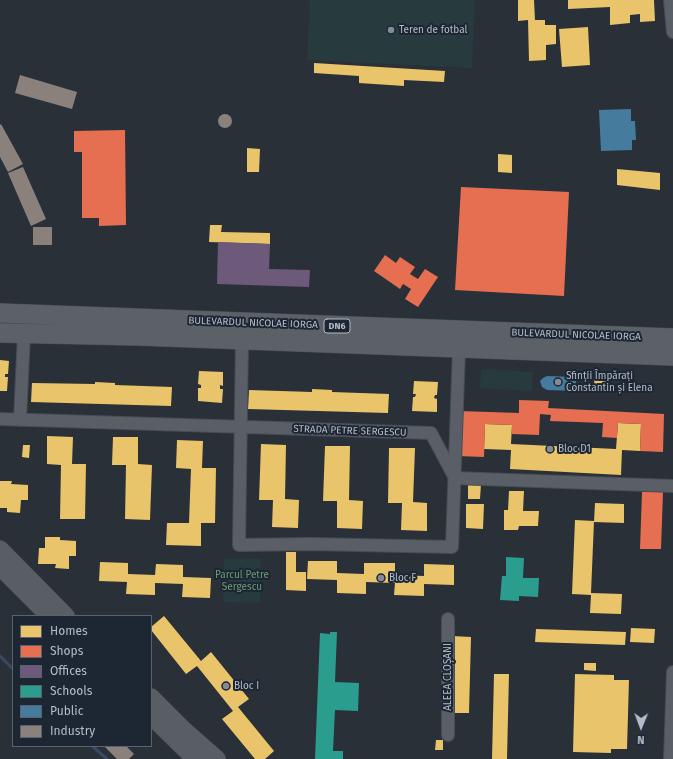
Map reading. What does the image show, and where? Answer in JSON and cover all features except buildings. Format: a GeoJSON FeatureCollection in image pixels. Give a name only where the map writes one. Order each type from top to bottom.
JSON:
{"type":"FeatureCollection","features":[{"type":"Feature","properties":{"kind":"main road","name":"BULEVARDUL NICOLAE IORGA"},"geometry":{"type":"LineString","coordinates":[[0,313],[673,338]]}},
{"type":"Feature","properties":{"kind":"main road","name":"BULEVARDUL NICOLAE IORGA"},"geometry":{"type":"LineString","coordinates":[[0,333],[242,340],[673,356]]}},
{"type":"Feature","properties":{"kind":"main road"},"geometry":{"type":"LineString","coordinates":[[2,559],[48,615]]}},
{"type":"Feature","properties":{"kind":"main road"},"geometry":{"type":"LineString","coordinates":[[2,559],[65,615]]}},
{"type":"Feature","properties":{"kind":"main road"},"geometry":{"type":"LineString","coordinates":[[154,709],[195,759]]}},
{"type":"Feature","properties":{"kind":"main road"},"geometry":{"type":"LineString","coordinates":[[154,709],[184,730],[217,759]]}},
{"type":"Feature","properties":{"kind":"street"},"geometry":{"type":"LineString","coordinates":[[670,0],[673,32]]}},
{"type":"Feature","properties":{"kind":"street"},"geometry":{"type":"LineString","coordinates":[[20,420],[24,333]]}},
{"type":"Feature","properties":{"kind":"street"},"geometry":{"type":"LineString","coordinates":[[242,340],[238,545],[311,544],[452,547],[459,348]]}},
{"type":"Feature","properties":{"kind":"street","name":"STRADA PETRE SERGESCU"},"geometry":{"type":"LineString","coordinates":[[0,419],[431,434],[455,478]]}},
{"type":"Feature","properties":{"kind":"street"},"geometry":{"type":"LineString","coordinates":[[455,478],[673,486]]}},
{"type":"Feature","properties":{"kind":"street","name":"ALEEA CLOȘANI"},"geometry":{"type":"LineString","coordinates":[[448,619],[448,735]]}},
{"type":"Feature","properties":{"kind":"street"},"geometry":{"type":"LineString","coordinates":[[670,759],[673,672]]}},
{"type":"Feature","properties":{"kind":"green space","name":"Teren de fotbal"},"geometry":{"type":"Polygon","coordinates":[[[310,0],[475,0],[472,68],[307,60],[310,0]]]}},
{"type":"Feature","properties":{"kind":"green space"},"geometry":{"type":"Polygon","coordinates":[[[481,369],[533,372],[532,391],[480,388],[481,369]]]}},
{"type":"Feature","properties":{"kind":"green space","name":"Parcul Petre Sergescu"},"geometry":{"type":"Polygon","coordinates":[[[224,558],[261,559],[260,603],[223,602],[224,558]]]}},
{"type":"Feature","properties":{"kind":"waterway"},"geometry":{"type":"LineString","coordinates":[[0,656],[12,668]]}},
{"type":"Feature","properties":{"kind":"waterway"},"geometry":{"type":"LineString","coordinates":[[93,747],[107,759]]}},
{"type":"Feature","properties":{"kind":"place","name":"Teren de fotbal"},"geometry":{"type":"Point","coordinates":[391,30]}},
{"type":"Feature","properties":{"kind":"place","name":"Sfinții Împărați Constantin și Elena"},"geometry":{"type":"Point","coordinates":[558,382]}},
{"type":"Feature","properties":{"kind":"place","name":"Bloc D1"},"geometry":{"type":"Point","coordinates":[550,449]}},
{"type":"Feature","properties":{"kind":"place","name":"Bloc F"},"geometry":{"type":"Point","coordinates":[381,578]}},
{"type":"Feature","properties":{"kind":"place","name":"Bloc I"},"geometry":{"type":"Point","coordinates":[226,686]}}]}
